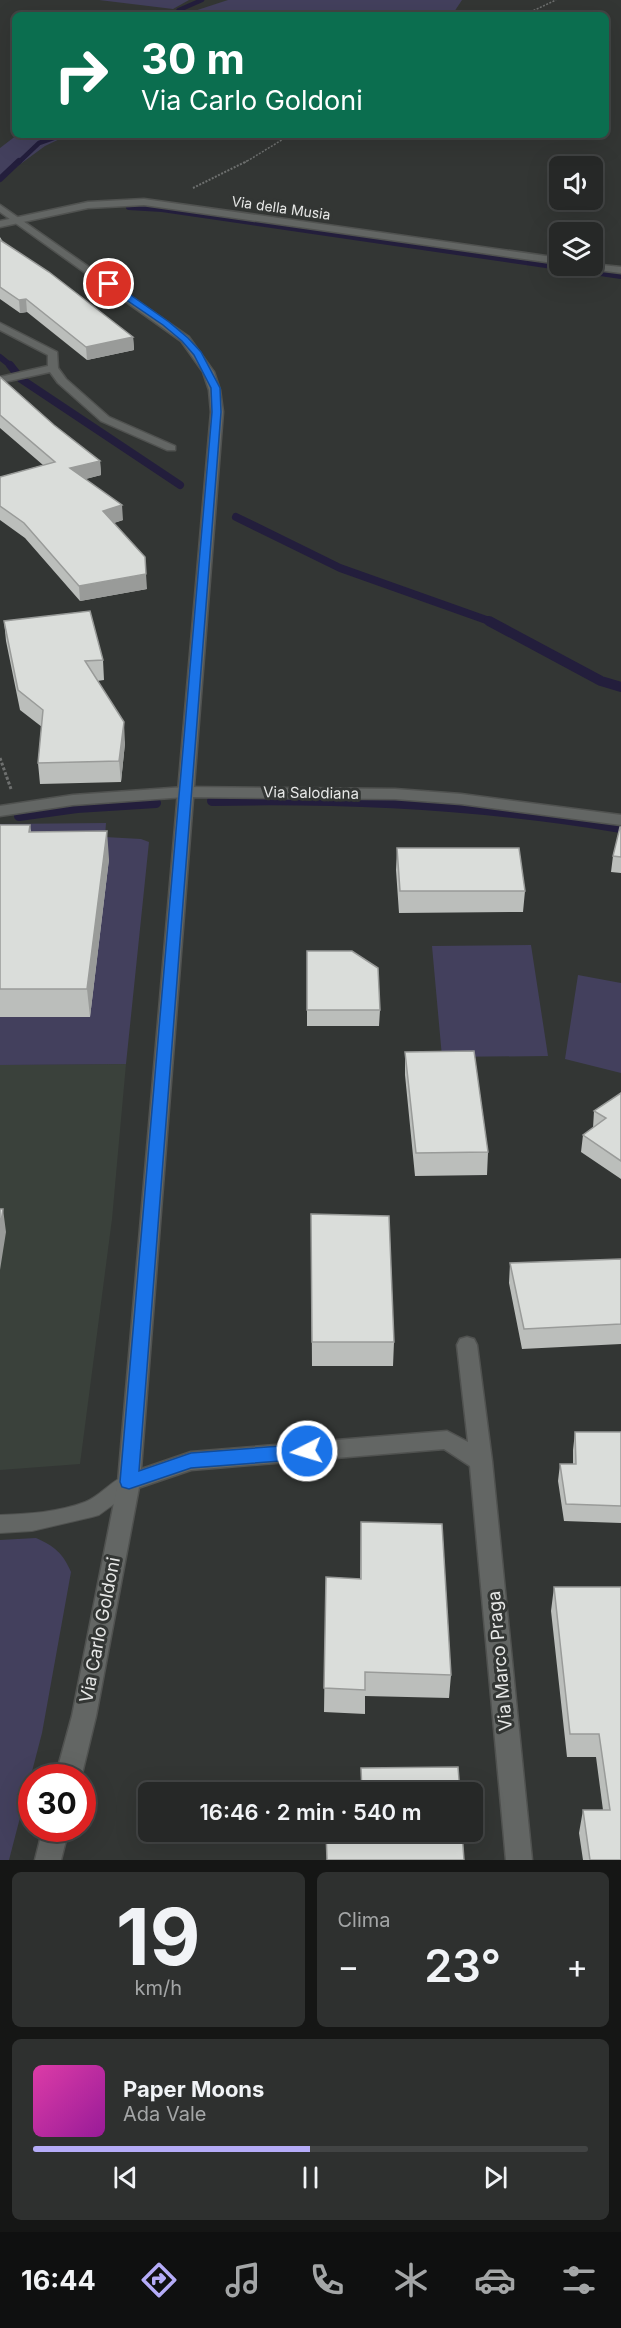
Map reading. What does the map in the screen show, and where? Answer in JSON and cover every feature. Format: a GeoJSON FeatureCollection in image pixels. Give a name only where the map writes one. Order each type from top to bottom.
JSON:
{"type":"FeatureCollection","features":[{"type":"Feature","properties":{"kind":"street","name":"Via della Musia"},"geometry":{"type":"LineString","coordinates":[[0,224],[101,204],[159,204],[549,259]]}},
{"type":"Feature","properties":{"kind":"street","name":"Via Carlo Goldoni"},"geometry":{"type":"LineString","coordinates":[[0,208],[185,339],[207,369],[216,388],[217,412],[129,1482],[84,1716],[72,1764]]}},
{"type":"Feature","properties":{"kind":"street"},"geometry":{"type":"LineString","coordinates":[[603,268],[621,270]]}},
{"type":"Feature","properties":{"kind":"street"},"geometry":{"type":"LineString","coordinates":[[0,326],[53,354],[53,368],[62,381],[105,419],[171,448]]}},
{"type":"Feature","properties":{"kind":"street"},"geometry":{"type":"LineString","coordinates":[[0,380],[53,368]]}},
{"type":"Feature","properties":{"kind":"street","name":"Via Salodiana"},"geometry":{"type":"LineString","coordinates":[[0,811],[74,800],[185,792],[395,794],[461,799],[621,820]]}},
{"type":"Feature","properties":{"kind":"street","name":"Via Marco Praga"},"geometry":{"type":"LineString","coordinates":[[466,1345],[481,1461],[519,1860]]}},
{"type":"Feature","properties":{"kind":"street"},"geometry":{"type":"LineString","coordinates":[[129,1482],[191,1461],[447,1440],[481,1461]]}},
{"type":"Feature","properties":{"kind":"street"},"geometry":{"type":"LineString","coordinates":[[48,1860],[52,1842]]}},
{"type":"Feature","properties":{"kind":"lane"},"geometry":{"type":"LineString","coordinates":[[0,1524],[32,1522],[92,1509],[129,1482]]}},
{"type":"Feature","properties":{"kind":"path"},"geometry":{"type":"LineString","coordinates":[[530,12],[556,0]]}},
{"type":"Feature","properties":{"kind":"path"},"geometry":{"type":"LineString","coordinates":[[159,204],[240,165],[285,138]]}},
{"type":"Feature","properties":{"kind":"path"},"geometry":{"type":"LineString","coordinates":[[0,759],[18,807]]}},
{"type":"Feature","properties":{"kind":"shaded area"},"geometry":{"type":"Polygon","coordinates":[[[99,0],[189,0],[173,9],[99,0]]]}},
{"type":"Feature","properties":{"kind":"shaded area"},"geometry":{"type":"Polygon","coordinates":[[[228,0],[462,0],[454,12],[191,12],[228,0]]]}},
{"type":"Feature","properties":{"kind":"shaded area"},"geometry":{"type":"Polygon","coordinates":[[[13,138],[62,138],[45,146],[0,179],[0,148],[13,138]]]}},
{"type":"Feature","properties":{"kind":"shaded area"},"geometry":{"type":"Polygon","coordinates":[[[106,823],[105,837],[141,839],[149,842],[126,1064],[0,1065],[0,824],[106,823]]]}},
{"type":"Feature","properties":{"kind":"shaded area"},"geometry":{"type":"Polygon","coordinates":[[[531,945],[548,1056],[442,1057],[432,946],[531,945]]]}},
{"type":"Feature","properties":{"kind":"shaded area"},"geometry":{"type":"Polygon","coordinates":[[[578,975],[621,983],[621,1073],[565,1059],[578,975]]]}},
{"type":"Feature","properties":{"kind":"shaded area"},"geometry":{"type":"Polygon","coordinates":[[[126,1064],[112,1219],[80,1464],[0,1470],[0,1065],[126,1064]]]}},
{"type":"Feature","properties":{"kind":"shaded area"},"geometry":{"type":"Polygon","coordinates":[[[36,1538],[57,1551],[71,1572],[42,1733],[34,1764],[18,1764],[18,1825],[9,1860],[0,1860],[0,1540],[36,1538]]]}},
{"type":"Feature","properties":{"kind":"building"},"geometry":{"type":"Polygon","coordinates":[[[0,240],[49,272],[133,337],[86,347],[26,299],[19,300],[0,287],[0,240]]]}},
{"type":"Feature","properties":{"kind":"building"},"geometry":{"type":"Polygon","coordinates":[[[0,377],[54,425],[100,461],[70,468],[122,505],[103,511],[145,557],[146,574],[79,586],[24,523],[0,506],[0,477],[55,462],[0,415],[0,377]]]}},
{"type":"Feature","properties":{"kind":"building"},"geometry":{"type":"Polygon","coordinates":[[[90,611],[103,660],[85,661],[124,722],[119,761],[38,763],[43,710],[18,690],[4,621],[90,611]]]}},
{"type":"Feature","properties":{"kind":"building"},"geometry":{"type":"Polygon","coordinates":[[[0,825],[30,825],[29,832],[107,831],[87,989],[0,989],[0,825]]]}},
{"type":"Feature","properties":{"kind":"building"},"geometry":{"type":"Polygon","coordinates":[[[621,827],[621,857],[613,856],[621,827]]]}},
{"type":"Feature","properties":{"kind":"building"},"geometry":{"type":"Polygon","coordinates":[[[397,848],[519,848],[525,891],[400,891],[397,848]]]}},
{"type":"Feature","properties":{"kind":"building"},"geometry":{"type":"Polygon","coordinates":[[[307,951],[352,951],[378,968],[380,1010],[307,1010],[307,951]]]}},
{"type":"Feature","properties":{"kind":"building"},"geometry":{"type":"Polygon","coordinates":[[[474,1051],[488,1152],[416,1153],[405,1052],[474,1051]]]}},
{"type":"Feature","properties":{"kind":"building"},"geometry":{"type":"Polygon","coordinates":[[[621,1093],[621,1161],[583,1135],[606,1118],[594,1111],[621,1093]]]}},
{"type":"Feature","properties":{"kind":"building"},"geometry":{"type":"Polygon","coordinates":[[[0,1209],[3,1209],[0,1228],[0,1209]]]}},
{"type":"Feature","properties":{"kind":"building"},"geometry":{"type":"Polygon","coordinates":[[[311,1214],[389,1216],[394,1342],[312,1342],[311,1214]]]}},
{"type":"Feature","properties":{"kind":"building"},"geometry":{"type":"Polygon","coordinates":[[[621,1259],[621,1324],[524,1329],[510,1263],[621,1259]]]}},
{"type":"Feature","properties":{"kind":"building"},"geometry":{"type":"Polygon","coordinates":[[[575,1432],[621,1432],[621,1506],[566,1504],[560,1464],[576,1464],[575,1432]]]}},
{"type":"Feature","properties":{"kind":"building"},"geometry":{"type":"Polygon","coordinates":[[[361,1522],[442,1524],[451,1675],[365,1672],[365,1690],[324,1688],[326,1577],[361,1579],[361,1522]]]}},
{"type":"Feature","properties":{"kind":"building"},"geometry":{"type":"Polygon","coordinates":[[[554,1587],[621,1587],[621,1860],[590,1860],[583,1810],[610,1810],[599,1734],[570,1734],[554,1587]]]}},
{"type":"Feature","properties":{"kind":"building"},"geometry":{"type":"Polygon","coordinates":[[[458,1767],[459,1782],[362,1782],[361,1768],[458,1767]]]}},
{"type":"Feature","properties":{"kind":"building"},"geometry":{"type":"Polygon","coordinates":[[[326,1842],[463,1842],[464,1860],[327,1860],[326,1842]]]}},
{"type":"Feature","properties":{"kind":"waterway"},"geometry":{"type":"LineString","coordinates":[[177,12],[202,0]]}},
{"type":"Feature","properties":{"kind":"waterway"},"geometry":{"type":"LineString","coordinates":[[18,163],[39,143],[53,138]]}},
{"type":"Feature","properties":{"kind":"waterway"},"geometry":{"type":"LineString","coordinates":[[0,179],[19,161]]}},
{"type":"Feature","properties":{"kind":"waterway"},"geometry":{"type":"LineString","coordinates":[[129,207],[162,209],[621,276]]}},
{"type":"Feature","properties":{"kind":"waterway"},"geometry":{"type":"LineString","coordinates":[[0,357],[10,366]]}},
{"type":"Feature","properties":{"kind":"waterway"},"geometry":{"type":"LineString","coordinates":[[10,366],[21,379],[180,485]]}},
{"type":"Feature","properties":{"kind":"waterway"},"geometry":{"type":"LineString","coordinates":[[236,517],[340,568],[492,622]]}},
{"type":"Feature","properties":{"kind":"waterway"},"geometry":{"type":"LineString","coordinates":[[489,621],[601,681],[621,687]]}},
{"type":"Feature","properties":{"kind":"waterway"},"geometry":{"type":"LineString","coordinates":[[212,801],[264,800],[417,805],[519,814],[621,828]]}},
{"type":"Feature","properties":{"kind":"waterway"},"geometry":{"type":"LineString","coordinates":[[19,816],[77,808],[156,803]]}},
{"type":"Feature","properties":{"kind":"route"},"geometry":{"type":"LineString","coordinates":[[109,284],[166,324],[185,339],[198,354],[216,388],[217,412],[129,1482],[191,1461],[307,1451]]}}]}
